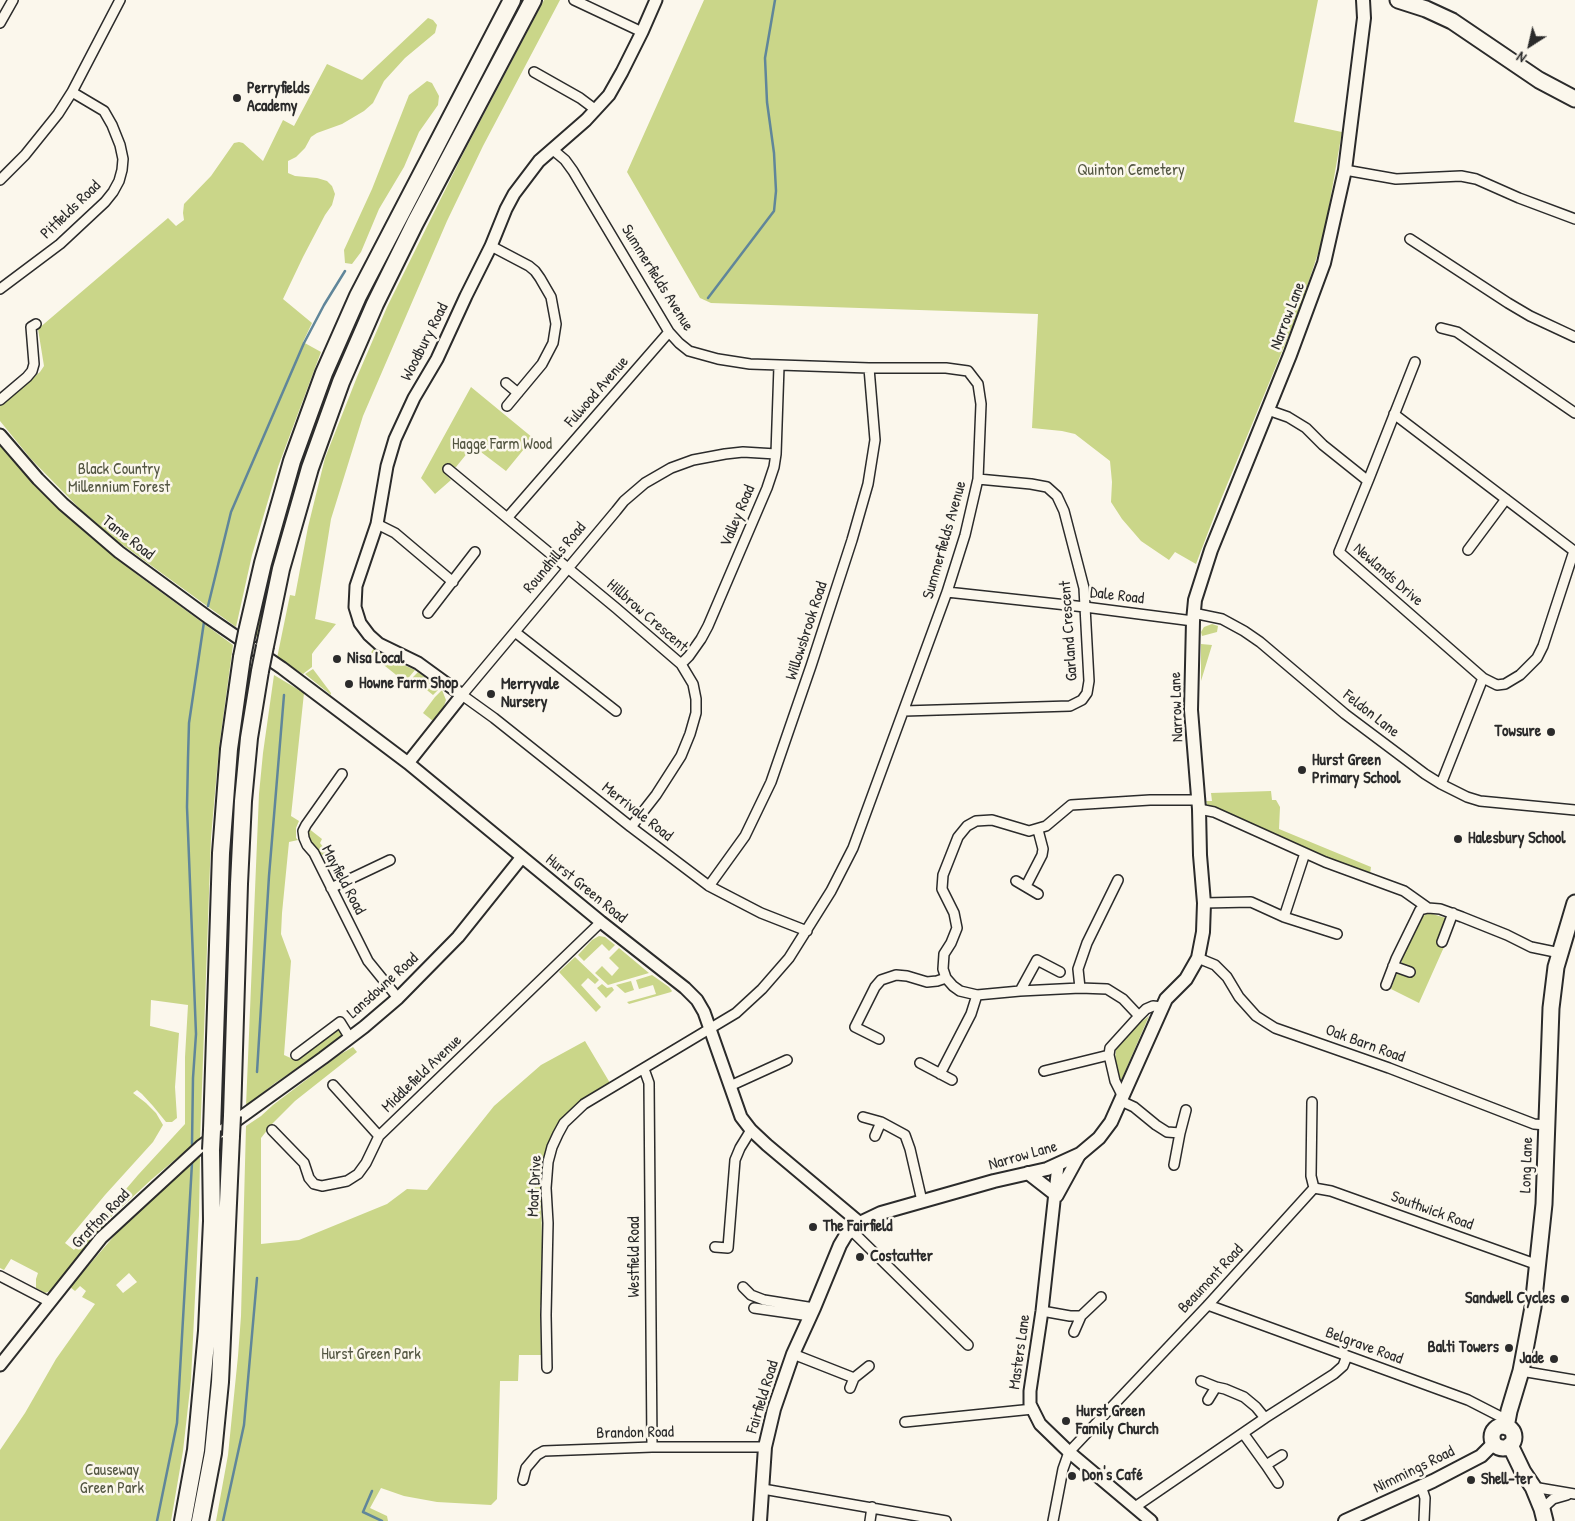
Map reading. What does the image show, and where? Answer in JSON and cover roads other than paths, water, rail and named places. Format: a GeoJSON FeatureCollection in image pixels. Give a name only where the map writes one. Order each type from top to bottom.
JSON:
{"type":"FeatureCollection","features":[{"type":"Feature","properties":{"kind":"highway"},"geometry":{"type":"LineString","coordinates":[[183,1521],[196,1450],[207,1331],[212,1221],[211,1150],[221,853],[229,749],[247,632],[263,563],[292,461],[324,373],[366,280],[512,0]]}},
{"type":"Feature","properties":{"kind":"highway"},"geometry":{"type":"LineString","coordinates":[[200,1521],[213,1452],[220,1382],[231,1136],[238,1115],[239,884],[243,800],[249,738],[260,671],[281,569],[310,468],[341,382],[375,304],[415,223],[534,0]]}},
{"type":"Feature","properties":{"kind":"main road","name":"Narrow Lane"},"geometry":{"type":"LineString","coordinates":[[856,1226],[882,1213],[1058,1165],[1080,1154],[1111,1122],[1166,999],[1186,978],[1198,958],[1203,932],[1204,903],[1200,855],[1199,804],[1191,710],[1195,600],[1211,550],[1268,410],[1324,263],[1345,170],[1364,18],[1363,0]]}},
{"type":"Feature","properties":{"kind":"main road","name":"Narrow Lane"},"geometry":{"type":"LineString","coordinates":[[1364,18],[1372,0]]}},
{"type":"Feature","properties":{"kind":"main road"},"geometry":{"type":"LineString","coordinates":[[1398,0],[1426,9],[1452,21],[1539,80],[1575,99]]}},
{"type":"Feature","properties":{"kind":"main road","name":"Long Lane"},"geometry":{"type":"LineString","coordinates":[[1507,1423],[1521,1371],[1533,1307],[1544,1194],[1551,1008],[1556,968],[1575,903]]}},
{"type":"Feature","properties":{"kind":"main road"},"geometry":{"type":"LineString","coordinates":[[1028,1173],[1055,1197]]}},
{"type":"Feature","properties":{"kind":"main road","name":"Fairfield Road"},"geometry":{"type":"LineString","coordinates":[[760,1521],[765,1447],[774,1409],[793,1354],[840,1245],[856,1226]]}},
{"type":"Feature","properties":{"kind":"main road"},"geometry":{"type":"LineString","coordinates":[[1507,1423],[1514,1436],[1513,1441],[1510,1445],[1502,1448],[1494,1443],[1492,1438],[1494,1431],[1507,1423]]}},
{"type":"Feature","properties":{"kind":"main road","name":"Nimmings Road"},"geometry":{"type":"LineString","coordinates":[[1345,1521],[1480,1456],[1494,1443]]}},
{"type":"Feature","properties":{"kind":"main road"},"geometry":{"type":"LineString","coordinates":[[1510,1445],[1544,1515]]}},
{"type":"Feature","properties":{"kind":"street"},"geometry":{"type":"LineString","coordinates":[[0,23],[13,0]]}},
{"type":"Feature","properties":{"kind":"street"},"geometry":{"type":"LineString","coordinates":[[0,180],[25,155],[58,114],[72,92],[120,0]]}},
{"type":"Feature","properties":{"kind":"street","name":"Woodbury Road"},"geometry":{"type":"LineString","coordinates":[[462,695],[418,663],[379,644],[369,635],[360,622],[354,604],[356,586],[377,524],[387,466],[395,439],[414,398],[437,358],[514,194],[539,161],[586,120],[609,95],[642,32],[656,0]]}},
{"type":"Feature","properties":{"kind":"street"},"geometry":{"type":"LineString","coordinates":[[580,1],[642,32]]}},
{"type":"Feature","properties":{"kind":"street"},"geometry":{"type":"LineString","coordinates":[[534,72],[545,72],[596,110]]}},
{"type":"Feature","properties":{"kind":"street","name":"Pitfields Road"},"geometry":{"type":"LineString","coordinates":[[0,289],[60,244],[105,202],[119,181],[123,159],[112,125],[104,111],[72,92]]}},
{"type":"Feature","properties":{"kind":"street","name":"Summerfields Avenue"},"geometry":{"type":"LineString","coordinates":[[552,149],[573,170],[669,332],[689,351],[718,359],[779,366],[946,368],[968,371],[978,384],[981,404],[978,479],[965,535],[947,592],[853,848],[832,891],[789,958],[762,989],[736,1012],[709,1028]]}},
{"type":"Feature","properties":{"kind":"street"},"geometry":{"type":"LineString","coordinates":[[1345,170],[1396,179],[1461,176],[1476,179],[1518,198],[1575,219]]}},
{"type":"Feature","properties":{"kind":"street"},"geometry":{"type":"LineString","coordinates":[[1410,239],[1508,303],[1575,337]]}},
{"type":"Feature","properties":{"kind":"street"},"geometry":{"type":"LineString","coordinates":[[491,246],[535,271],[551,296],[556,324],[550,351],[542,364],[507,406]]}},
{"type":"Feature","properties":{"kind":"street"},"geometry":{"type":"LineString","coordinates":[[0,400],[28,377],[32,371],[34,364],[31,327],[36,324]]}},
{"type":"Feature","properties":{"kind":"street"},"geometry":{"type":"LineString","coordinates":[[1441,328],[1457,332],[1575,413]]}},
{"type":"Feature","properties":{"kind":"street","name":"Fulwood Avenue"},"geometry":{"type":"LineString","coordinates":[[508,517],[669,332]]}},
{"type":"Feature","properties":{"kind":"street"},"geometry":{"type":"LineString","coordinates":[[1268,410],[1306,428],[1323,445],[1368,481],[1415,362]]}},
{"type":"Feature","properties":{"kind":"street","name":"Valley Road"},"geometry":{"type":"LineString","coordinates":[[681,664],[689,656],[708,626],[767,488],[774,467],[779,366]]}},
{"type":"Feature","properties":{"kind":"street","name":"Willowsbrook Road"},"geometry":{"type":"LineString","coordinates":[[709,886],[745,836],[771,782],[812,666],[852,540],[868,484],[875,440],[869,368]]}},
{"type":"Feature","properties":{"kind":"street"},"geometry":{"type":"LineString","coordinates":[[506,383],[518,393]]}},
{"type":"Feature","properties":{"kind":"street"},"geometry":{"type":"LineString","coordinates":[[1394,414],[1574,551],[1543,646],[1536,658],[1520,675],[1505,684],[1497,685],[1483,678],[1441,784]]}},
{"type":"Feature","properties":{"kind":"street","name":"Tame Road"},"geometry":{"type":"LineString","coordinates":[[0,435],[38,480],[81,521],[134,564],[228,631]]}},
{"type":"Feature","properties":{"kind":"street","name":"Roundhills Road"},"geometry":{"type":"LineString","coordinates":[[408,763],[567,568],[624,501],[645,483],[658,474],[693,460],[743,452],[776,454]]}},
{"type":"Feature","properties":{"kind":"street","name":"Hillbrow Crescent"},"geometry":{"type":"LineString","coordinates":[[448,469],[508,517],[681,664],[693,684],[696,714],[681,756],[656,795],[631,827]]}},
{"type":"Feature","properties":{"kind":"street","name":"Garland Crescent"},"geometry":{"type":"LineString","coordinates":[[904,711],[1070,706],[1082,700],[1088,693],[1084,588],[1064,511],[1057,496],[1047,488],[1032,484],[978,479]]}},
{"type":"Feature","properties":{"kind":"street","name":"Newlands Drive"},"geometry":{"type":"LineString","coordinates":[[1368,481],[1339,552],[1483,678]]}},
{"type":"Feature","properties":{"kind":"street"},"geometry":{"type":"LineString","coordinates":[[1468,550],[1506,499]]}},
{"type":"Feature","properties":{"kind":"street"},"geometry":{"type":"LineString","coordinates":[[377,524],[395,533],[453,582]]}},
{"type":"Feature","properties":{"kind":"street"},"geometry":{"type":"LineString","coordinates":[[428,613],[475,552]]}},
{"type":"Feature","properties":{"kind":"street","name":"Dale Road"},"geometry":{"type":"LineString","coordinates":[[947,592],[1193,617]]}},
{"type":"Feature","properties":{"kind":"street","name":"Feldon Lane"},"geometry":{"type":"LineString","coordinates":[[1193,617],[1222,620],[1244,631],[1260,642],[1345,714],[1424,774],[1441,784],[1480,801],[1575,810]]}},
{"type":"Feature","properties":{"kind":"street","name":"Hurst Green Road"},"geometry":{"type":"LineString","coordinates":[[228,631],[282,668],[408,763],[522,858],[685,988],[697,1000],[704,1012],[741,1117],[751,1130],[856,1226]]}},
{"type":"Feature","properties":{"kind":"street"},"geometry":{"type":"LineString","coordinates":[[515,632],[616,712]]}},
{"type":"Feature","properties":{"kind":"street","name":"Merrivale Road"},"geometry":{"type":"LineString","coordinates":[[462,695],[709,886],[761,913],[807,931]]}},
{"type":"Feature","properties":{"kind":"street","name":"Mayfield Road"},"geometry":{"type":"LineString","coordinates":[[342,774],[303,831],[307,845],[314,853],[368,961],[398,998]]}},
{"type":"Feature","properties":{"kind":"street"},"geometry":{"type":"LineString","coordinates":[[1139,1016],[1123,999],[1107,990],[1080,988],[977,995],[960,991],[946,978],[943,969],[944,954],[957,928],[954,914],[941,883],[958,837],[972,822],[992,820],[1029,832],[1046,826],[1071,805],[1150,800],[1199,804],[1326,862],[1404,891],[1428,908]]}},
{"type":"Feature","properties":{"kind":"street"},"geometry":{"type":"LineString","coordinates":[[1026,886],[1042,855],[1043,848],[1038,830]]}},
{"type":"Feature","properties":{"kind":"street"},"geometry":{"type":"LineString","coordinates":[[1284,916],[1306,853]]}},
{"type":"Feature","properties":{"kind":"street","name":"Lansdowne Road"},"geometry":{"type":"LineString","coordinates":[[238,1115],[350,1038],[398,998],[458,937],[522,858]]}},
{"type":"Feature","properties":{"kind":"street"},"geometry":{"type":"LineString","coordinates":[[331,888],[390,860]]}},
{"type":"Feature","properties":{"kind":"street"},"geometry":{"type":"LineString","coordinates":[[1080,988],[1078,969],[1118,880]]}},
{"type":"Feature","properties":{"kind":"street"},"geometry":{"type":"LineString","coordinates":[[1016,882],[1038,894]]}},
{"type":"Feature","properties":{"kind":"street"},"geometry":{"type":"LineString","coordinates":[[1204,903],[1251,902],[1284,916],[1337,934]]}},
{"type":"Feature","properties":{"kind":"street"},"geometry":{"type":"LineString","coordinates":[[1386,986],[1393,966],[1420,910],[1428,908],[1453,913],[1531,947],[1560,953]]}},
{"type":"Feature","properties":{"kind":"street"},"geometry":{"type":"LineString","coordinates":[[1442,942],[1453,913]]}},
{"type":"Feature","properties":{"kind":"street","name":"Middlefield Avenue"},"geometry":{"type":"LineString","coordinates":[[272,1130],[304,1163],[309,1178],[314,1184],[322,1186],[348,1181],[358,1174],[366,1163],[379,1136],[601,922]]}},
{"type":"Feature","properties":{"kind":"street","name":"Oak Barn Road"},"geometry":{"type":"LineString","coordinates":[[1198,958],[1215,964],[1227,977],[1238,997],[1256,1016],[1275,1028],[1389,1068],[1534,1124],[1546,1125]]}},
{"type":"Feature","properties":{"kind":"street"},"geometry":{"type":"LineString","coordinates":[[1020,991],[1037,960],[1060,972]]}},
{"type":"Feature","properties":{"kind":"street"},"geometry":{"type":"LineString","coordinates":[[1393,966],[1410,972]]}},
{"type":"Feature","properties":{"kind":"street"},"geometry":{"type":"LineString","coordinates":[[879,1039],[855,1027],[875,987],[881,980],[896,975],[927,982],[946,978]]}},
{"type":"Feature","properties":{"kind":"street"},"geometry":{"type":"LineString","coordinates":[[940,1074],[971,1014],[977,995]]}},
{"type":"Feature","properties":{"kind":"street"},"geometry":{"type":"LineString","coordinates":[[1162,1007],[1153,1006],[1146,1009],[1110,1048],[1109,1055],[1115,1081],[1122,1099],[1167,1132],[1180,1133]]}},
{"type":"Feature","properties":{"kind":"street"},"geometry":{"type":"LineString","coordinates":[[296,1055],[340,1022],[350,1038]]}},
{"type":"Feature","properties":{"kind":"street","name":"Moat Drive"},"geometry":{"type":"LineString","coordinates":[[547,1368],[548,1223],[546,1188],[548,1162],[552,1147],[564,1123],[584,1104],[709,1028]]}},
{"type":"Feature","properties":{"kind":"street"},"geometry":{"type":"LineString","coordinates":[[1044,1071],[1109,1055]]}},
{"type":"Feature","properties":{"kind":"street"},"geometry":{"type":"LineString","coordinates":[[730,1086],[787,1060]]}},
{"type":"Feature","properties":{"kind":"street"},"geometry":{"type":"LineString","coordinates":[[920,1064],[952,1080]]}},
{"type":"Feature","properties":{"kind":"street","name":"Westfield Road"},"geometry":{"type":"LineString","coordinates":[[644,1068],[649,1083],[652,1447]]}},
{"type":"Feature","properties":{"kind":"street"},"geometry":{"type":"LineString","coordinates":[[333,1086],[379,1136]]}},
{"type":"Feature","properties":{"kind":"street"},"geometry":{"type":"LineString","coordinates":[[1312,1102],[1312,1176],[1314,1188]]}},
{"type":"Feature","properties":{"kind":"street"},"geometry":{"type":"LineString","coordinates":[[1174,1165],[1186,1110]]}},
{"type":"Feature","properties":{"kind":"street","name":"Grafton Road"},"geometry":{"type":"LineString","coordinates":[[0,1365],[101,1238],[201,1146],[238,1115]]}},
{"type":"Feature","properties":{"kind":"street"},"geometry":{"type":"LineString","coordinates":[[863,1117],[881,1122],[904,1135],[910,1149],[922,1201]]}},
{"type":"Feature","properties":{"kind":"street"},"geometry":{"type":"LineString","coordinates":[[875,1136],[881,1122]]}},
{"type":"Feature","properties":{"kind":"street"},"geometry":{"type":"LineString","coordinates":[[716,1247],[728,1248],[735,1160],[751,1130]]}},
{"type":"Feature","properties":{"kind":"street"},"geometry":{"type":"LineString","coordinates":[[1055,1197],[1080,1154]]}},
{"type":"Feature","properties":{"kind":"street","name":"Masters Lane"},"geometry":{"type":"LineString","coordinates":[[1058,1165],[1042,1311],[1030,1391],[1030,1404],[1040,1424],[1069,1452],[1151,1521]]}},
{"type":"Feature","properties":{"kind":"street","name":"Southwick Road"},"geometry":{"type":"LineString","coordinates":[[1314,1188],[1331,1191],[1538,1265]]}},
{"type":"Feature","properties":{"kind":"street","name":"Beaumont Road"},"geometry":{"type":"LineString","coordinates":[[1069,1452],[1208,1305],[1314,1188]]}},
{"type":"Feature","properties":{"kind":"street"},"geometry":{"type":"LineString","coordinates":[[856,1226],[968,1345]]}},
{"type":"Feature","properties":{"kind":"street"},"geometry":{"type":"LineString","coordinates":[[0,1276],[50,1302]]}},
{"type":"Feature","properties":{"kind":"street"},"geometry":{"type":"LineString","coordinates":[[743,1287],[750,1295],[812,1312]]}},
{"type":"Feature","properties":{"kind":"street"},"geometry":{"type":"LineString","coordinates":[[1074,1332],[1082,1316],[1101,1297]]}},
{"type":"Feature","properties":{"kind":"street","name":"Belgrave Road"},"geometry":{"type":"LineString","coordinates":[[1208,1305],[1468,1400],[1507,1423]]}},
{"type":"Feature","properties":{"kind":"street"},"geometry":{"type":"LineString","coordinates":[[754,1308],[812,1312]]}},
{"type":"Feature","properties":{"kind":"street"},"geometry":{"type":"LineString","coordinates":[[1042,1311],[1082,1316]]}},
{"type":"Feature","properties":{"kind":"street"},"geometry":{"type":"LineString","coordinates":[[793,1354],[854,1378]]}},
{"type":"Feature","properties":{"kind":"street"},"geometry":{"type":"LineString","coordinates":[[1135,1507],[1265,1418],[1334,1374],[1344,1366],[1346,1356]]}},
{"type":"Feature","properties":{"kind":"street"},"geometry":{"type":"LineString","coordinates":[[850,1388],[854,1378],[869,1366]]}},
{"type":"Feature","properties":{"kind":"street"},"geometry":{"type":"LineString","coordinates":[[1521,1371],[1575,1380]]}},
{"type":"Feature","properties":{"kind":"street"},"geometry":{"type":"LineString","coordinates":[[1201,1381],[1244,1397],[1265,1418]]}},
{"type":"Feature","properties":{"kind":"street"},"geometry":{"type":"LineString","coordinates":[[1208,1400],[1216,1387]]}},
{"type":"Feature","properties":{"kind":"street"},"geometry":{"type":"LineString","coordinates":[[905,1422],[1033,1409]]}},
{"type":"Feature","properties":{"kind":"street"},"geometry":{"type":"LineString","coordinates":[[1244,1433],[1278,1484]]}},
{"type":"Feature","properties":{"kind":"street","name":"Brandon Road"},"geometry":{"type":"LineString","coordinates":[[523,1480],[526,1468],[537,1455],[544,1451],[652,1447],[765,1447]]}},
{"type":"Feature","properties":{"kind":"street"},"geometry":{"type":"LineString","coordinates":[[1053,1521],[1063,1469],[1069,1452]]}},
{"type":"Feature","properties":{"kind":"street"},"geometry":{"type":"LineString","coordinates":[[1266,1464],[1282,1455]]}},
{"type":"Feature","properties":{"kind":"street"},"geometry":{"type":"LineString","coordinates":[[1421,1486],[1425,1498],[1424,1521]]}},
{"type":"Feature","properties":{"kind":"street"},"geometry":{"type":"LineString","coordinates":[[1532,1487],[1574,1494]]}},
{"type":"Feature","properties":{"kind":"street"},"geometry":{"type":"LineString","coordinates":[[763,1489],[946,1521]]}},
{"type":"Feature","properties":{"kind":"street"},"geometry":{"type":"LineString","coordinates":[[1544,1515],[1553,1499],[1574,1494]]}},
{"type":"Feature","properties":{"kind":"street"},"geometry":{"type":"LineString","coordinates":[[870,1521],[872,1507]]}},
{"type":"Feature","properties":{"kind":"waterway"},"geometry":{"type":"LineString","coordinates":[[708,298],[774,211],[776,191],[774,153],[767,102],[765,58],[775,0]]}},
{"type":"Feature","properties":{"kind":"waterway"},"geometry":{"type":"LineString","coordinates":[[208,606],[231,512],[304,343],[345,271]]}},
{"type":"Feature","properties":{"kind":"waterway"},"geometry":{"type":"LineString","coordinates":[[192,1144],[196,1034],[187,807],[188,758],[189,723],[204,622]]}},
{"type":"Feature","properties":{"kind":"waterway"},"geometry":{"type":"LineString","coordinates":[[257,1072],[269,876],[284,695]]}},
{"type":"Feature","properties":{"kind":"waterway"},"geometry":{"type":"LineString","coordinates":[[157,1521],[177,1423],[192,1163]]}},
{"type":"Feature","properties":{"kind":"waterway"},"geometry":{"type":"LineString","coordinates":[[223,1521],[244,1425],[257,1278]]}},
{"type":"Feature","properties":{"kind":"waterway"},"geometry":{"type":"LineString","coordinates":[[372,1491],[363,1512],[382,1521]]}},
{"type":"Feature","properties":{"kind":"place","name":"Perryfields Academy"},"geometry":{"type":"Point","coordinates":[237,98]}},
{"type":"Feature","properties":{"kind":"place","name":"Nisa Local"},"geometry":{"type":"Point","coordinates":[337,659]}},
{"type":"Feature","properties":{"kind":"place","name":"Howne Farm Shop"},"geometry":{"type":"Point","coordinates":[349,684]}},
{"type":"Feature","properties":{"kind":"place","name":"Merryvale Nursery"},"geometry":{"type":"Point","coordinates":[491,694]}},
{"type":"Feature","properties":{"kind":"place","name":"Towsure"},"geometry":{"type":"Point","coordinates":[1551,732]}},
{"type":"Feature","properties":{"kind":"place","name":"Hurst Green Primary School"},"geometry":{"type":"Point","coordinates":[1302,770]}},
{"type":"Feature","properties":{"kind":"place","name":"Halesbury School"},"geometry":{"type":"Point","coordinates":[1458,839]}},
{"type":"Feature","properties":{"kind":"place","name":"The Fairfield"},"geometry":{"type":"Point","coordinates":[813,1227]}},
{"type":"Feature","properties":{"kind":"place","name":"Costcutter"},"geometry":{"type":"Point","coordinates":[860,1257]}},
{"type":"Feature","properties":{"kind":"place","name":"Sandwell Cycles"},"geometry":{"type":"Point","coordinates":[1565,1299]}},
{"type":"Feature","properties":{"kind":"place","name":"Balti Towers"},"geometry":{"type":"Point","coordinates":[1509,1348]}},
{"type":"Feature","properties":{"kind":"place","name":"Jade"},"geometry":{"type":"Point","coordinates":[1554,1359]}},
{"type":"Feature","properties":{"kind":"place","name":"Hurst Green Family Church"},"geometry":{"type":"Point","coordinates":[1066,1421]}},
{"type":"Feature","properties":{"kind":"place","name":"Don's Café"},"geometry":{"type":"Point","coordinates":[1072,1476]}},
{"type":"Feature","properties":{"kind":"place","name":"Shell-ter"},"geometry":{"type":"Point","coordinates":[1471,1480]}},
{"type":"Feature","properties":{"kind":"park label","name":"Quinton Cemetery"},"geometry":{"type":"Point","coordinates":[1131,171]}},
{"type":"Feature","properties":{"kind":"park label","name":"Hagge Farm Wood"},"geometry":{"type":"Point","coordinates":[502,445]}},
{"type":"Feature","properties":{"kind":"park label","name":"Black Country Millennium Forest"},"geometry":{"type":"Point","coordinates":[119,479]}},
{"type":"Feature","properties":{"kind":"park label","name":"Hurst Green Park"},"geometry":{"type":"Point","coordinates":[371,1355]}},
{"type":"Feature","properties":{"kind":"park label","name":"Causeway Green Park"},"geometry":{"type":"Point","coordinates":[112,1480]}}]}
